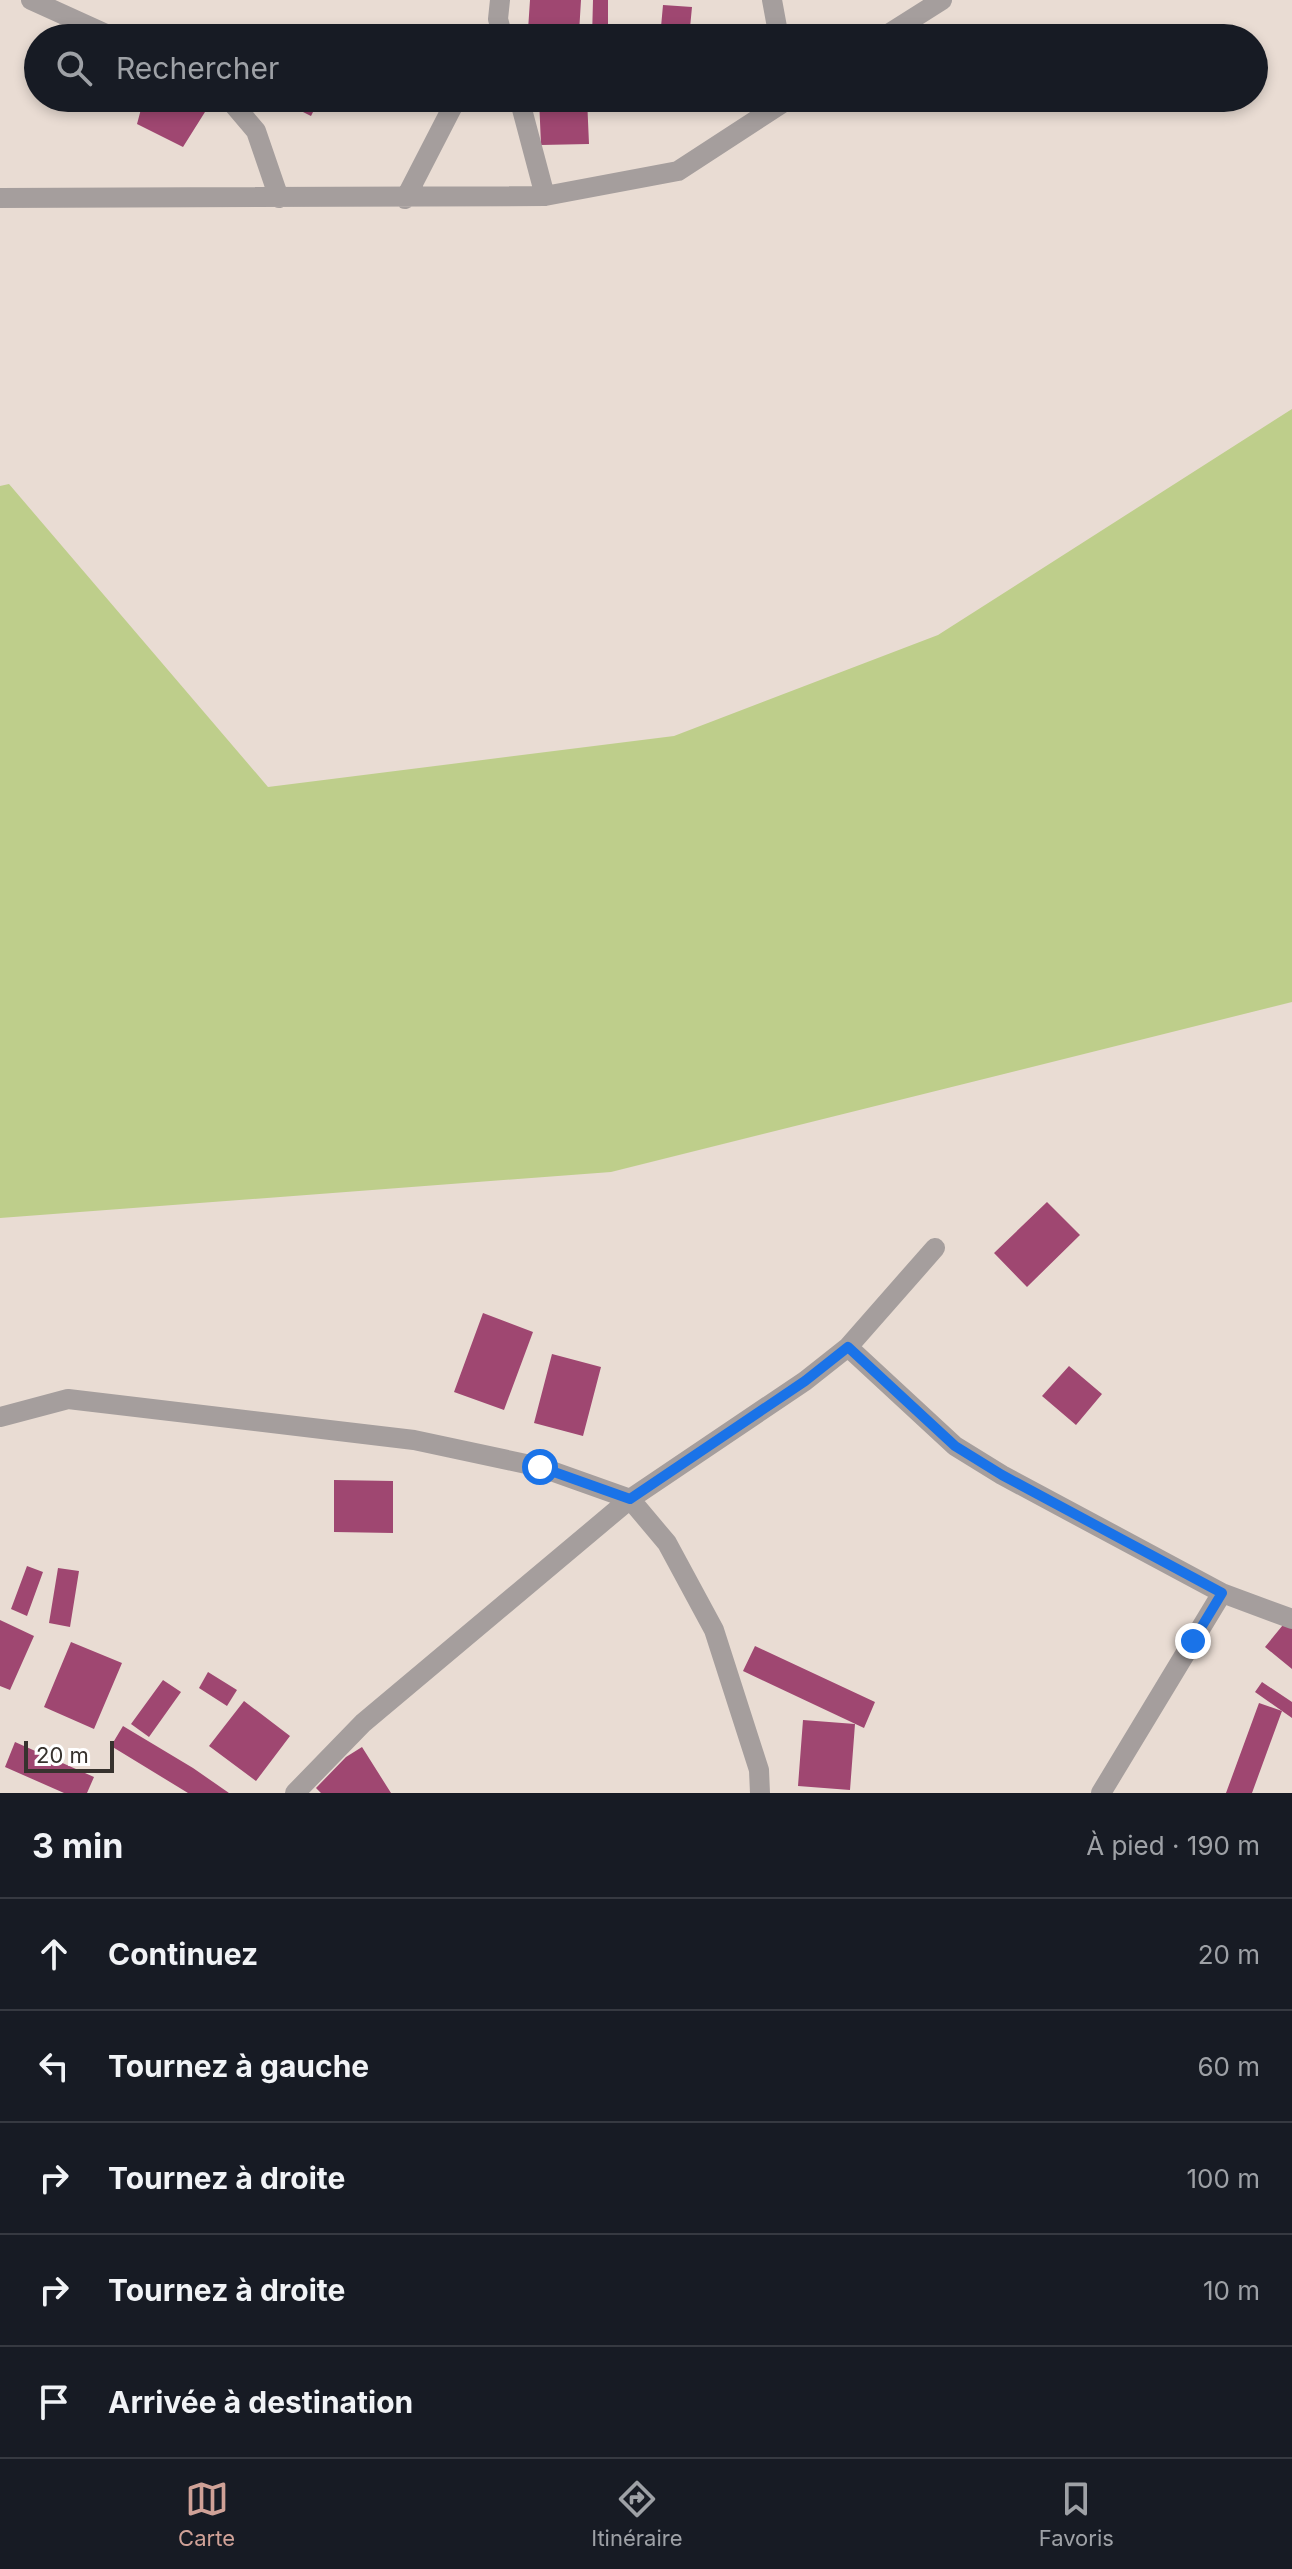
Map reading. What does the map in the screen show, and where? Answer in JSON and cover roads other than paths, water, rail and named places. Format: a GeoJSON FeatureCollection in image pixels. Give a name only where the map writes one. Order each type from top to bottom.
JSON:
{"type":"FeatureCollection","features":[{"type":"Feature","properties":{"kind":"street"},"geometry":{"type":"LineString","coordinates":[[31,0],[84,24]]}},
{"type":"Feature","properties":{"kind":"street"},"geometry":{"type":"LineString","coordinates":[[772,0],[776,24]]}},
{"type":"Feature","properties":{"kind":"street"},"geometry":{"type":"LineString","coordinates":[[904,24],[942,0]]}},
{"type":"Feature","properties":{"kind":"street"},"geometry":{"type":"LineString","coordinates":[[240,112],[256,131],[279,198]]}},
{"type":"Feature","properties":{"kind":"street"},"geometry":{"type":"LineString","coordinates":[[405,199],[450,112]]}},
{"type":"Feature","properties":{"kind":"street"},"geometry":{"type":"LineString","coordinates":[[523,112],[545,196]]}},
{"type":"Feature","properties":{"kind":"street"},"geometry":{"type":"LineString","coordinates":[[0,198],[405,199],[545,196],[678,171],[769,112]]}},
{"type":"Feature","properties":{"kind":"street"},"geometry":{"type":"LineString","coordinates":[[295,1793],[374,1713],[630,1499],[784,1396],[848,1347],[935,1248]]}},
{"type":"Feature","properties":{"kind":"street"},"geometry":{"type":"LineString","coordinates":[[848,1347],[955,1446],[1002,1475],[1222,1593],[1292,1619]]}},
{"type":"Feature","properties":{"kind":"street"},"geometry":{"type":"LineString","coordinates":[[0,1417],[68,1399],[414,1440],[540,1467],[630,1499],[667,1543],[714,1630],[759,1770],[760,1793]]}},
{"type":"Feature","properties":{"kind":"street"},"geometry":{"type":"LineString","coordinates":[[1101,1793],[1222,1593]]}}]}
